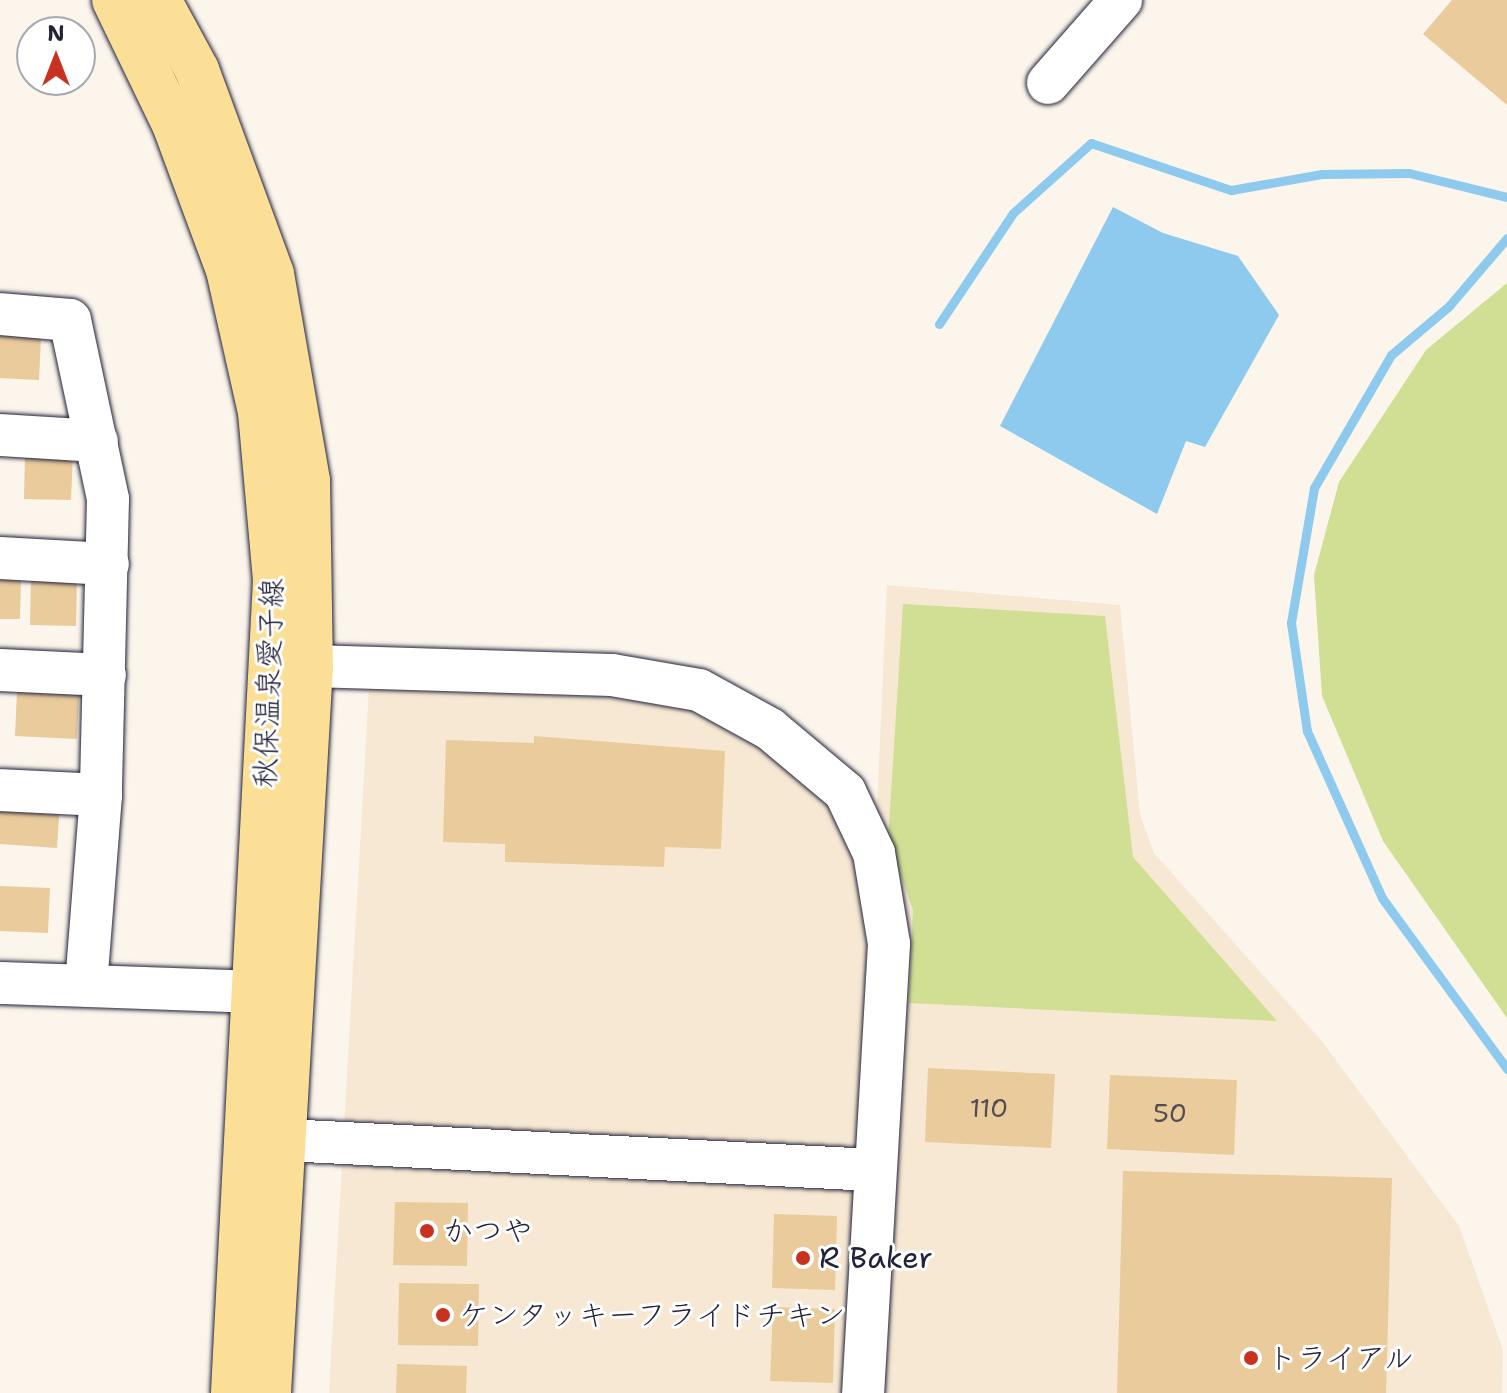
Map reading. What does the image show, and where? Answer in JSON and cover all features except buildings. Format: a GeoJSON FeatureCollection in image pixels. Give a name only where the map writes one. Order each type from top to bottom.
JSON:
{"type":"FeatureCollection","features":[{"type":"Feature","properties":{"kind":"main road","name":"秋保温泉愛子線"},"geometry":{"type":"LineString","coordinates":[[114,0],[202,196],[228,270],[260,412],[275,580],[274,992],[285,1140],[269,1393]]}},
{"type":"Feature","properties":{"kind":"main road","name":"秋保温泉愛子線"},"geometry":{"type":"LineString","coordinates":[[159,0],[197,70],[272,274],[308,481],[311,666],[233,1393]]}},
{"type":"Feature","properties":{"kind":"street"},"geometry":{"type":"LineString","coordinates":[[1048,83],[1121,0]]}},
{"type":"Feature","properties":{"kind":"street"},"geometry":{"type":"LineString","coordinates":[[0,314],[70,320],[108,499],[101,795],[86,985]]}},
{"type":"Feature","properties":{"kind":"street"},"geometry":{"type":"LineString","coordinates":[[0,435],[97,441]]}},
{"type":"Feature","properties":{"kind":"street"},"geometry":{"type":"LineString","coordinates":[[0,558],[108,564]]}},
{"type":"Feature","properties":{"kind":"street"},"geometry":{"type":"LineString","coordinates":[[311,666],[612,675],[699,690],[770,729],[845,792],[874,853],[889,944],[873,1170],[863,1393]]}},
{"type":"Feature","properties":{"kind":"street"},"geometry":{"type":"LineString","coordinates":[[0,670],[105,675]]}},
{"type":"Feature","properties":{"kind":"street"},"geometry":{"type":"LineString","coordinates":[[0,790],[101,795]]}},
{"type":"Feature","properties":{"kind":"street"},"geometry":{"type":"LineString","coordinates":[[0,983],[274,992]]}},
{"type":"Feature","properties":{"kind":"street"},"geometry":{"type":"LineString","coordinates":[[285,1140],[873,1170]]}},
{"type":"Feature","properties":{"kind":"shaded area"},"geometry":{"type":"Polygon","coordinates":[[[887,585],[1120,605],[1140,815],[1154,853],[1320,1039],[1459,1226],[1503,1350],[1502,1393],[329,1393],[370,670],[699,690],[876,832],[887,585]]]}},
{"type":"Feature","properties":{"kind":"green space"},"geometry":{"type":"Polygon","coordinates":[[[1507,283],[1507,1018],[1383,841],[1322,696],[1314,575],[1339,482],[1426,350],[1507,283]]]}},
{"type":"Feature","properties":{"kind":"green space"},"geometry":{"type":"Polygon","coordinates":[[[903,604],[1105,616],[1133,857],[1277,1021],[909,1003],[913,910],[888,840],[903,604]]]}},
{"type":"Feature","properties":{"kind":"water"},"geometry":{"type":"Polygon","coordinates":[[[1113,207],[1163,233],[1238,256],[1279,315],[1205,447],[1186,441],[1157,514],[1000,426],[1113,207]]]}},
{"type":"Feature","properties":{"kind":"waterway"},"geometry":{"type":"LineString","coordinates":[[939,324],[1013,213],[1091,143],[1231,190],[1322,174],[1409,173],[1507,197]]}},
{"type":"Feature","properties":{"kind":"waterway"},"geometry":{"type":"LineString","coordinates":[[1507,238],[1449,306],[1391,355],[1314,488],[1291,623],[1307,731],[1382,898],[1507,1069]]}},
{"type":"Feature","properties":{"kind":"place","name":"かつや"},"geometry":{"type":"Point","coordinates":[427,1231]}},
{"type":"Feature","properties":{"kind":"place","name":"R Baker"},"geometry":{"type":"Point","coordinates":[803,1258]}},
{"type":"Feature","properties":{"kind":"place","name":"ケンタッキーフライドチキン"},"geometry":{"type":"Point","coordinates":[443,1315]}},
{"type":"Feature","properties":{"kind":"place","name":"トライアル"},"geometry":{"type":"Point","coordinates":[1251,1358]}}]}
